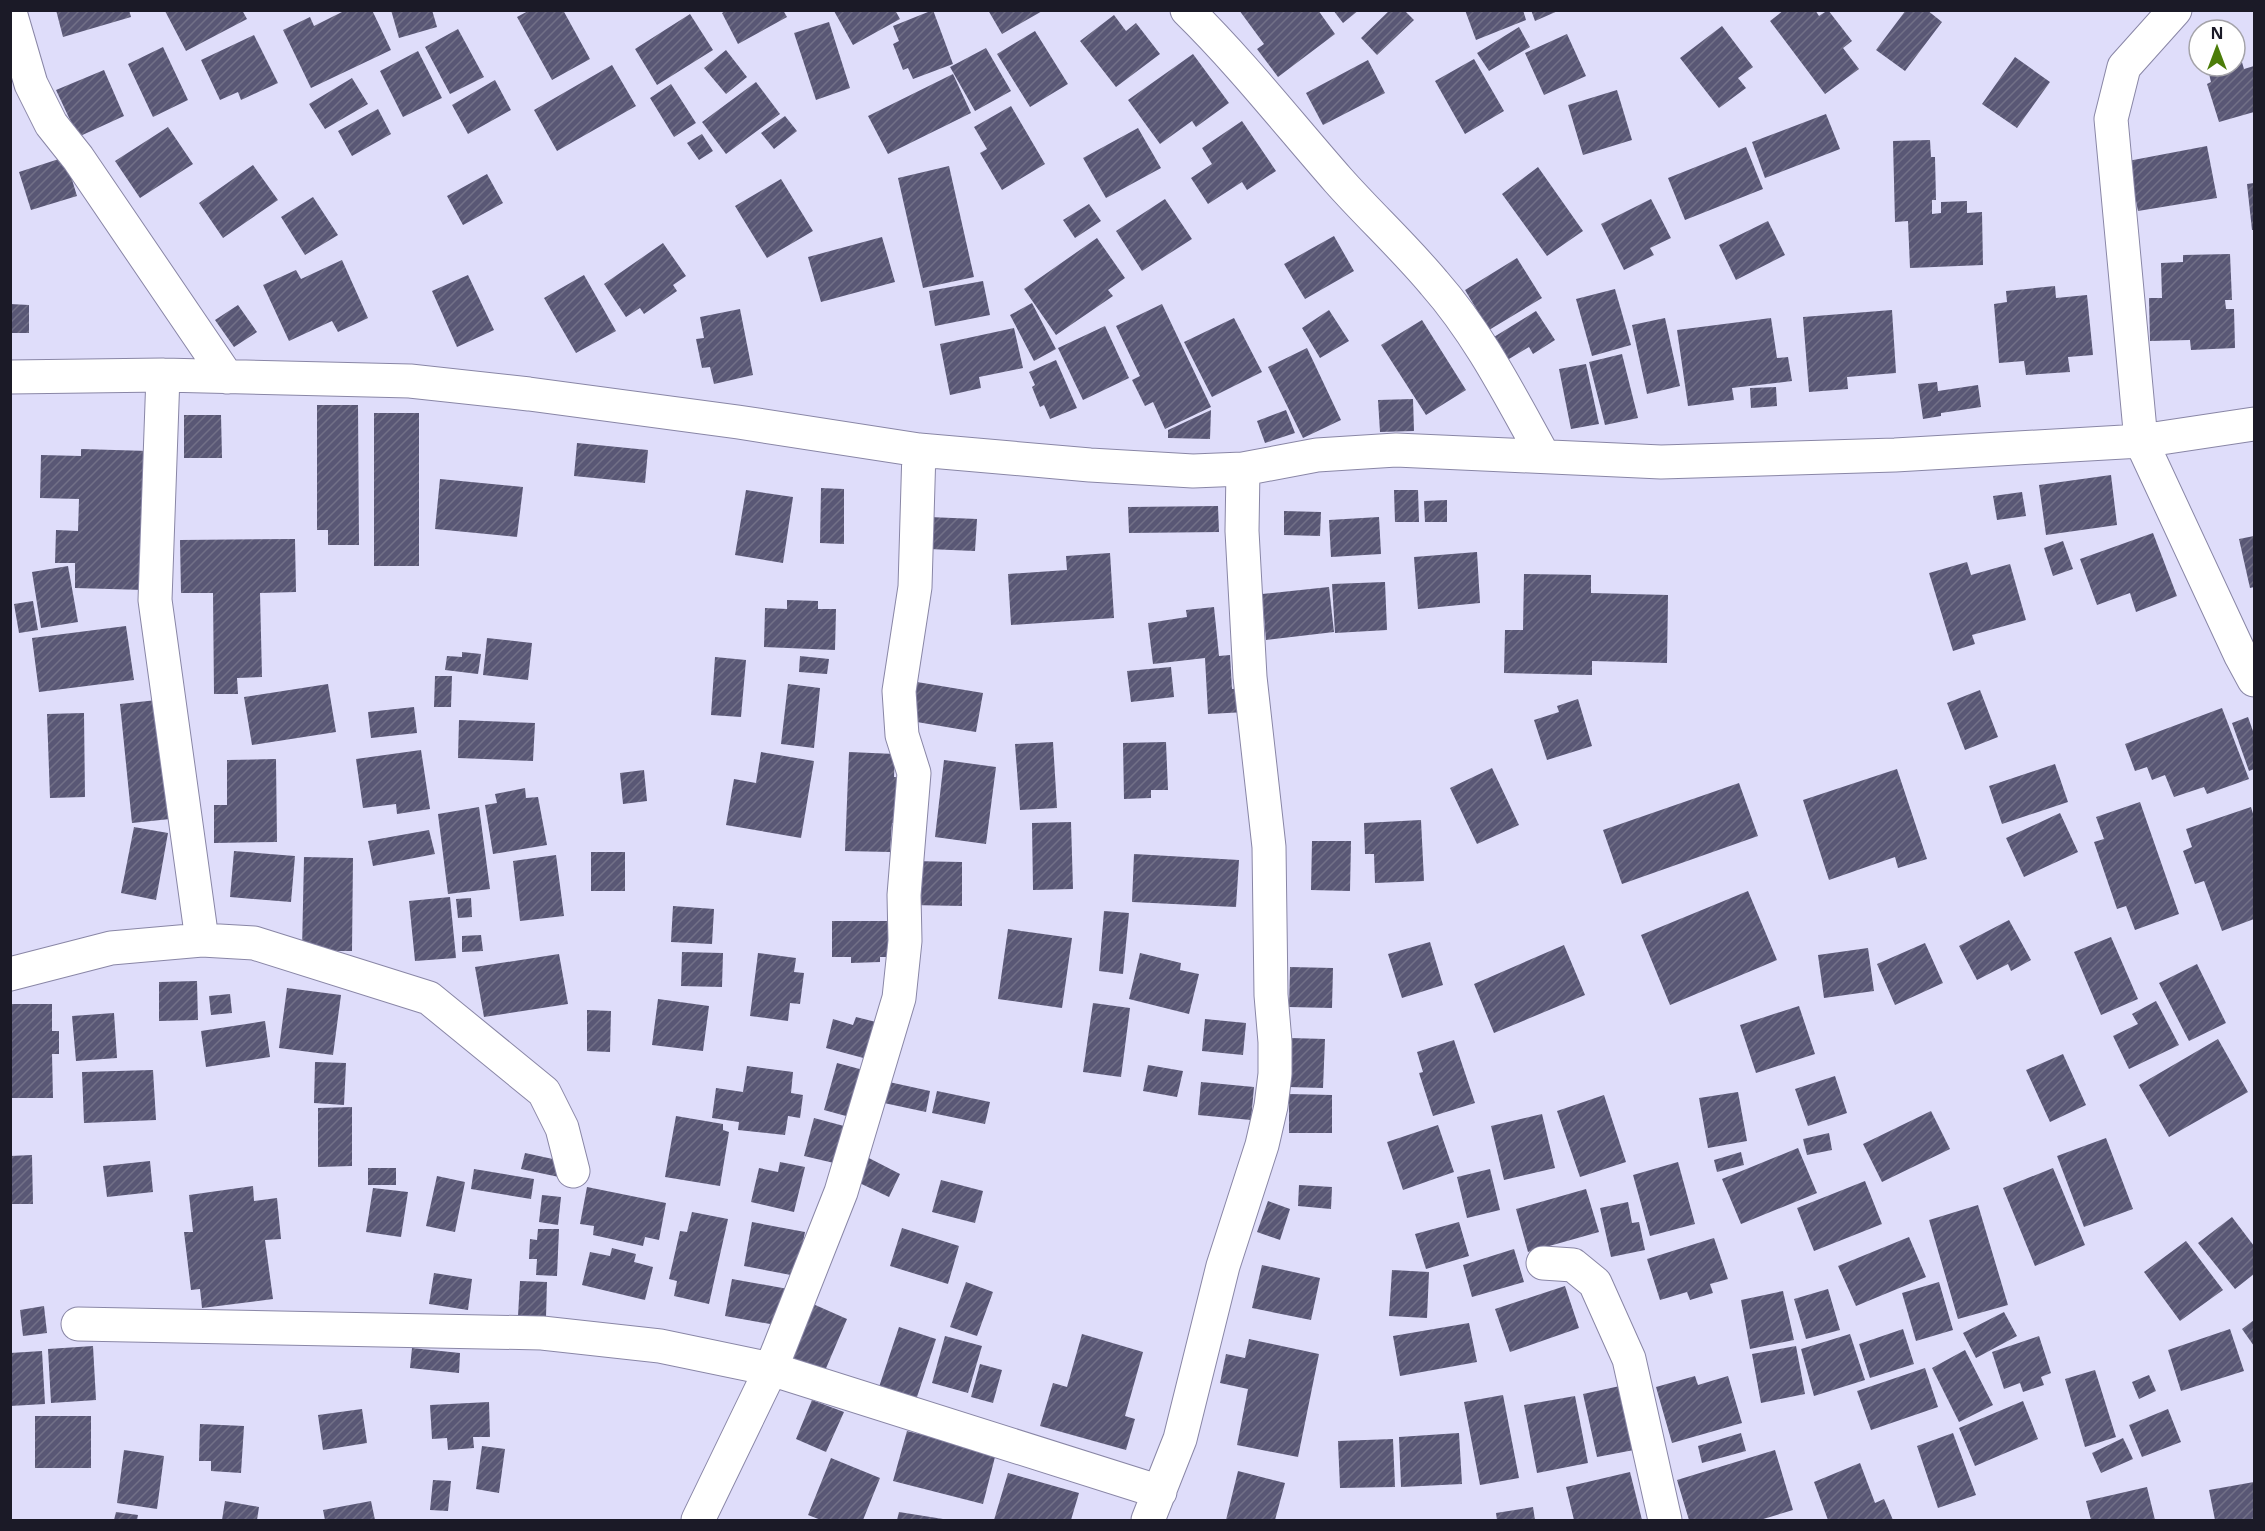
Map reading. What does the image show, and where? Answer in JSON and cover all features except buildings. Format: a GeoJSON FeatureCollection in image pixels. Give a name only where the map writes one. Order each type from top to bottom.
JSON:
{"type":"FeatureCollection","features":[{"type":"Feature","properties":{"kind":"street"},"geometry":{"type":"LineString","coordinates":[[1187,10],[1340,182],[1435,283],[1490,360],[1543,456]]}},
{"type":"Feature","properties":{"kind":"street"},"geometry":{"type":"LineString","coordinates":[[2175,10],[2124,67],[2111,119],[2141,441],[2254,680]]}},
{"type":"Feature","properties":{"kind":"street"},"geometry":{"type":"LineString","coordinates":[[10,12],[31,84],[51,124],[78,158],[227,377]]}},
{"type":"Feature","properties":{"kind":"street"},"geometry":{"type":"LineString","coordinates":[[10,377],[163,375],[422,382],[529,394],[919,450],[1089,465],[1192,471],[1243,469],[1317,455],[1395,450],[1661,462],[1896,455],[2141,441],[2254,424]]}},
{"type":"Feature","properties":{"kind":"street"},"geometry":{"type":"LineString","coordinates":[[163,375],[155,600],[202,940]]}},
{"type":"Feature","properties":{"kind":"street"},"geometry":{"type":"LineString","coordinates":[[698,1521],[771,1369],[841,1192],[899,998],[904,941],[904,895],[914,773],[902,735],[899,691],[915,587],[919,450]]}},
{"type":"Feature","properties":{"kind":"street"},"geometry":{"type":"LineString","coordinates":[[78,1324],[542,1333],[660,1346],[771,1369],[1154,1506],[1180,1439],[1223,1266],[1262,1145],[1271,1106],[1275,1074],[1271,995],[1269,848],[1265,794],[1250,677],[1242,531],[1243,469]]}},
{"type":"Feature","properties":{"kind":"street"},"geometry":{"type":"LineString","coordinates":[[10,974],[111,948],[202,940],[254,943],[429,998],[544,1092],[562,1128],[573,1171]]}},
{"type":"Feature","properties":{"kind":"street"},"geometry":{"type":"LineString","coordinates":[[1543,1263],[1573,1265],[1596,1283],[1629,1359],[1665,1521]]}}]}
